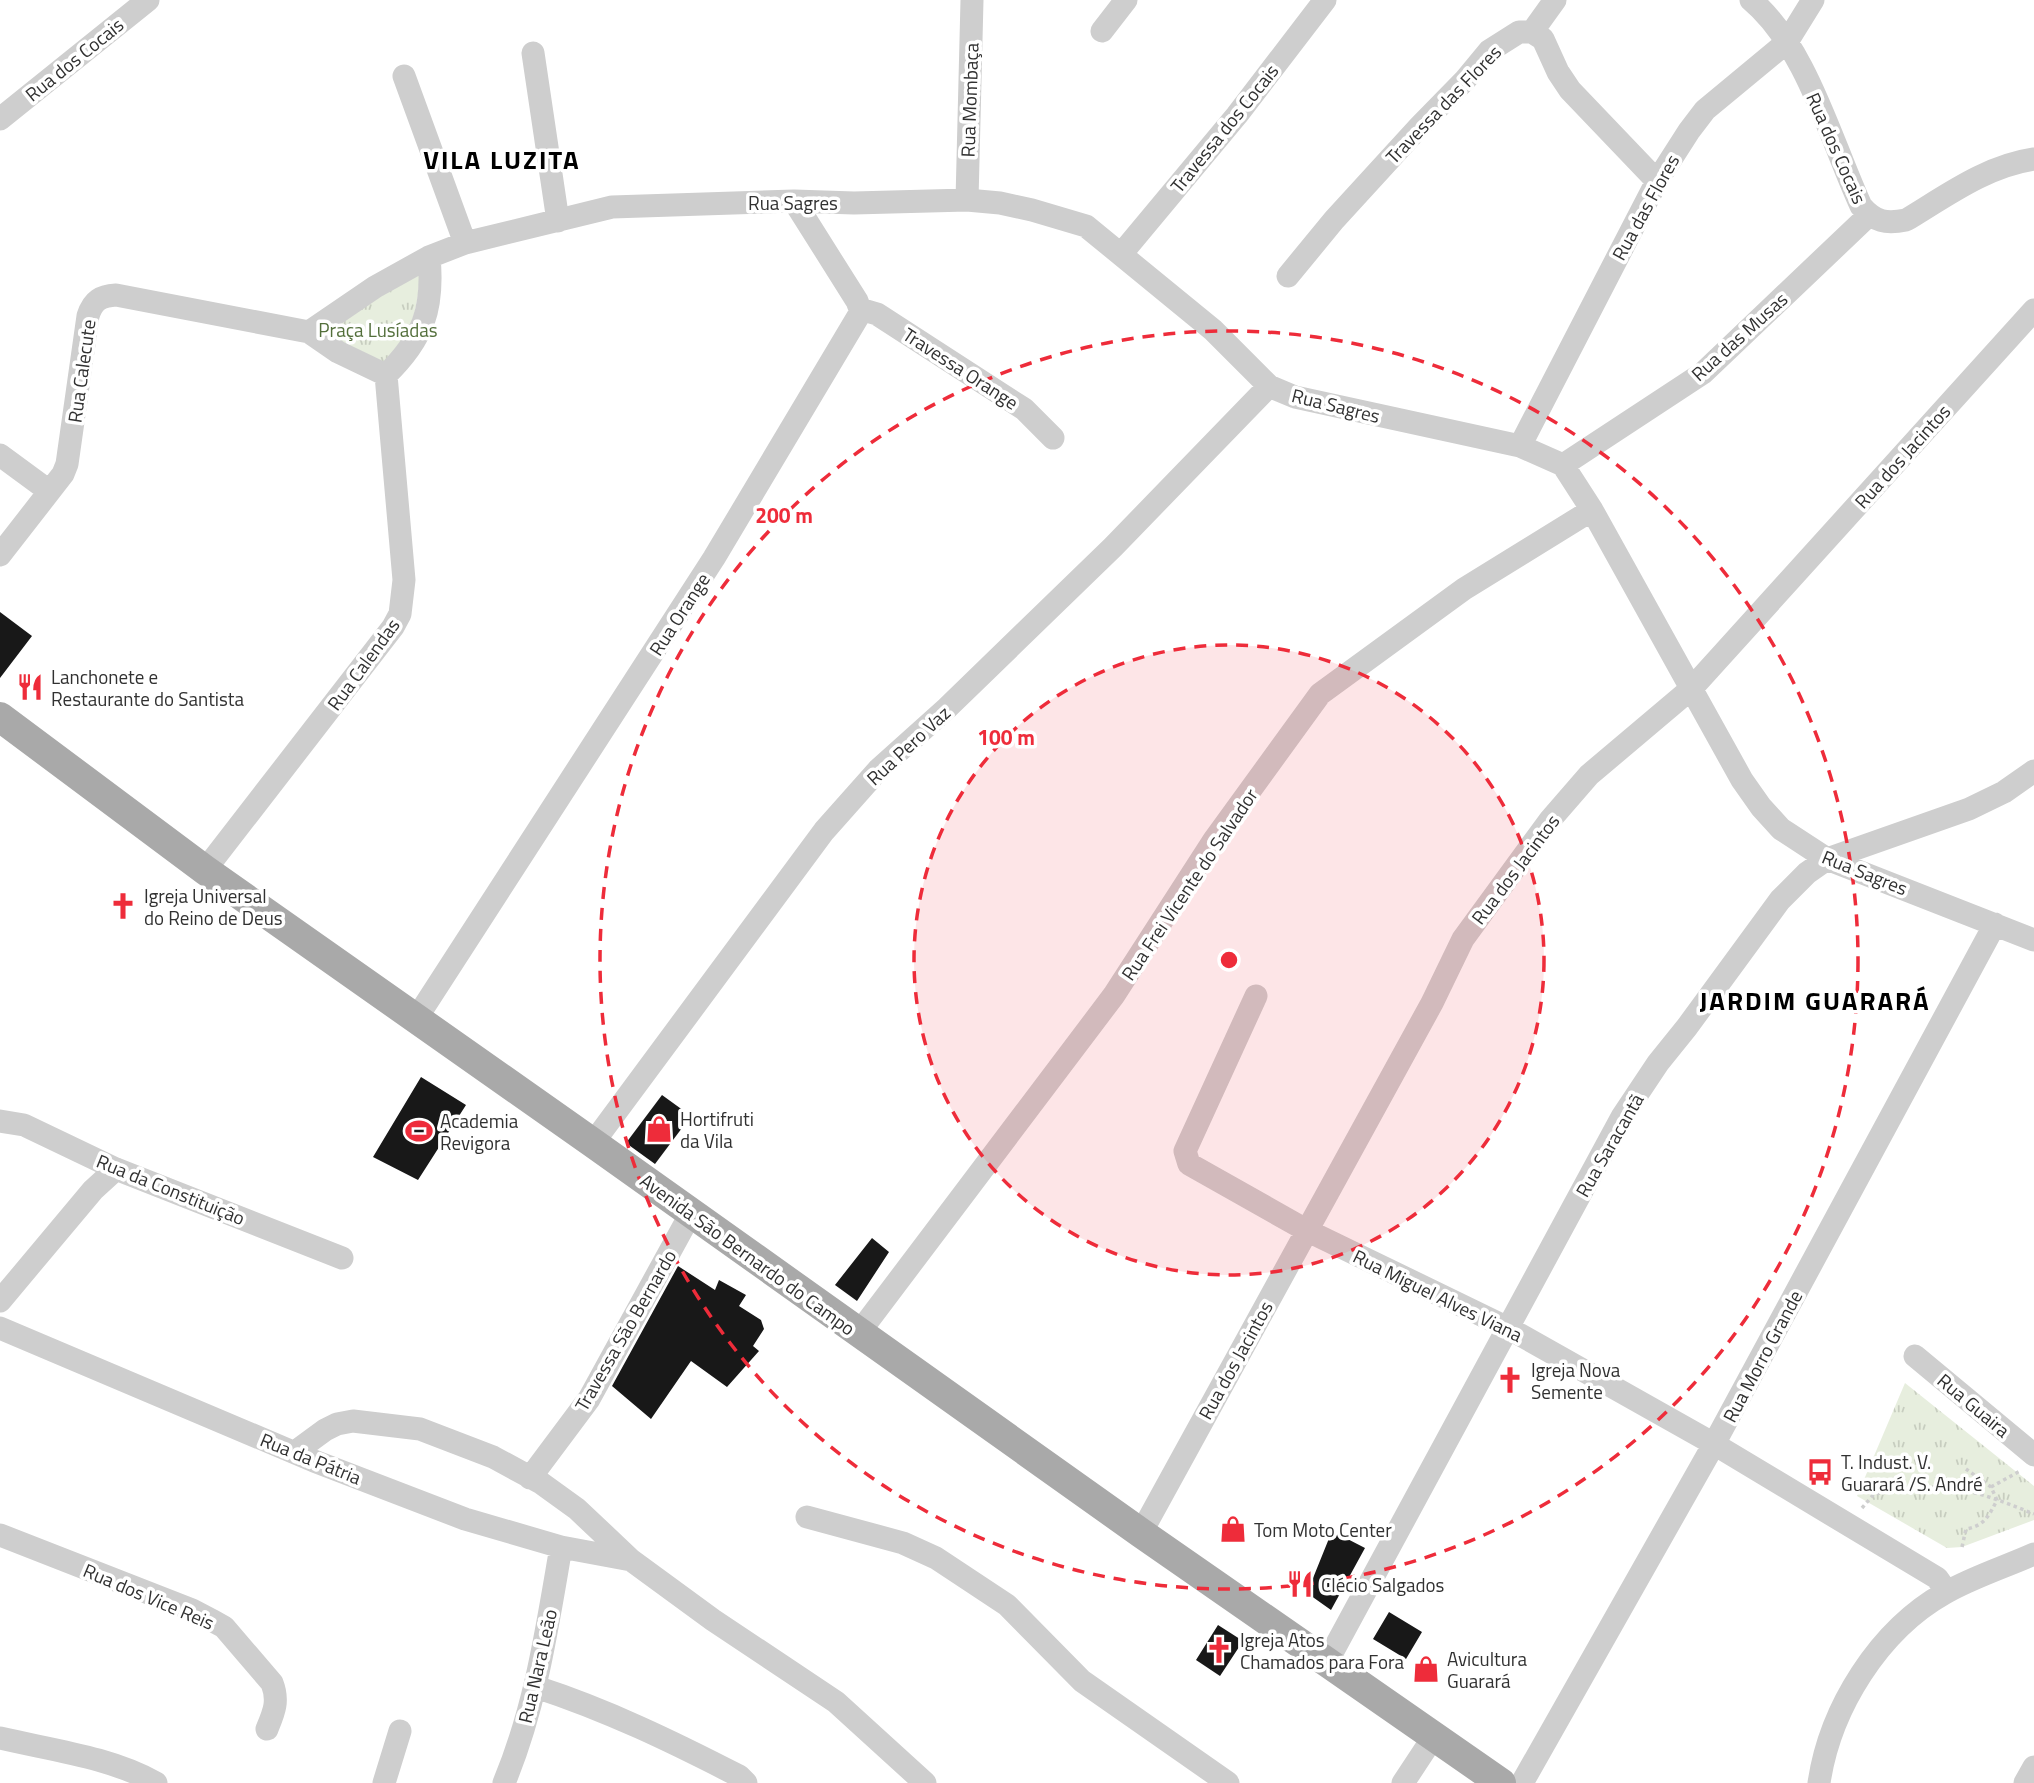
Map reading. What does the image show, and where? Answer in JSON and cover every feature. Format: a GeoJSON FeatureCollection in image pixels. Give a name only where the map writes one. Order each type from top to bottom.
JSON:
{"type":"FeatureCollection","features":[{"type":"Feature","properties":{"kind":"main road","name":"Avenida São Bernardo do Campo"},"geometry":{"type":"LineString","coordinates":[[0,717],[205,870],[593,1143],[858,1334],[1502,1783]]}},
{"type":"Feature","properties":{"kind":"street","name":"Rua dos Cocais"},"geometry":{"type":"LineString","coordinates":[[0,118],[148,0]]}},
{"type":"Feature","properties":{"kind":"street","name":"Rua Mombaça"},"geometry":{"type":"LineString","coordinates":[[967,200],[972,0]]}},
{"type":"Feature","properties":{"kind":"street"},"geometry":{"type":"LineString","coordinates":[[1102,31],[1126,0]]}},
{"type":"Feature","properties":{"kind":"street","name":"Travessa dos Cocais"},"geometry":{"type":"LineString","coordinates":[[1122,253],[1237,115],[1325,0]]}},
{"type":"Feature","properties":{"kind":"street"},"geometry":{"type":"LineString","coordinates":[[1555,0],[1532,32],[1543,39],[1558,72],[1570,89],[1657,181]]}},
{"type":"Feature","properties":{"kind":"street","name":"Rua dos Cocais"},"geometry":{"type":"LineString","coordinates":[[1751,0],[1776,24],[1787,41],[1800,64],[1861,206],[1879,221],[1891,223],[1906,220],[1986,172],[2018,161],[2034,159]]}},
{"type":"Feature","properties":{"kind":"street","name":"Rua das Flores"},"geometry":{"type":"LineString","coordinates":[[1520,446],[1657,181],[1689,131],[1705,110],[1787,41],[1812,0]]}},
{"type":"Feature","properties":{"kind":"street","name":"Travessa das Flores"},"geometry":{"type":"LineString","coordinates":[[1288,276],[1334,220],[1489,51],[1519,32],[1532,32]]}},
{"type":"Feature","properties":{"kind":"street"},"geometry":{"type":"LineString","coordinates":[[533,53],[558,221]]}},
{"type":"Feature","properties":{"kind":"street"},"geometry":{"type":"LineString","coordinates":[[404,76],[465,243]]}},
{"type":"Feature","properties":{"kind":"street","name":"Rua Sagres"},"geometry":{"type":"LineString","coordinates":[[429,257],[465,243],[612,207],[794,201],[853,203],[967,200],[1000,203],[1086,226],[1213,330],[1269,386],[1305,399],[1520,446],[1563,465],[1592,510],[1742,780],[1761,807],[1782,829],[1826,859],[2034,940]]}},
{"type":"Feature","properties":{"kind":"street"},"geometry":{"type":"LineString","coordinates":[[794,201],[860,309]]}},
{"type":"Feature","properties":{"kind":"street","name":"Rua das Musas"},"geometry":{"type":"LineString","coordinates":[[1563,465],[1703,373],[1870,215]]}},
{"type":"Feature","properties":{"kind":"street"},"geometry":{"type":"LineString","coordinates":[[429,257],[432,283],[428,310],[419,334],[405,357],[386,375],[338,352],[309,332],[375,287],[429,257]]}},
{"type":"Feature","properties":{"kind":"street","name":"Rua Calecute"},"geometry":{"type":"LineString","coordinates":[[0,555],[63,474],[67,464],[88,316],[97,299],[116,295],[309,332]]}},
{"type":"Feature","properties":{"kind":"street","name":"Travessa Orange"},"geometry":{"type":"LineString","coordinates":[[860,309],[877,314],[980,378],[1024,409],[1053,438]]}},
{"type":"Feature","properties":{"kind":"street","name":"Rua Orange"},"geometry":{"type":"LineString","coordinates":[[416,1019],[714,558],[850,332],[860,309]]}},
{"type":"Feature","properties":{"kind":"street","name":"Rua dos Jacintos"},"geometry":{"type":"LineString","coordinates":[[1141,1533],[1432,1003],[1463,939],[1511,870],[1589,775],[1692,688],[2034,310]]}},
{"type":"Feature","properties":{"kind":"street","name":"Rua Calendas"},"geometry":{"type":"LineString","coordinates":[[205,870],[393,627],[400,614],[404,580],[386,375]]}},
{"type":"Feature","properties":{"kind":"street","name":"Rua Pero Vaz"},"geometry":{"type":"LineString","coordinates":[[593,1143],[824,831],[879,769],[947,708],[1113,547],[1269,386]]}},
{"type":"Feature","properties":{"kind":"street"},"geometry":{"type":"LineString","coordinates":[[0,455],[49,491]]}},
{"type":"Feature","properties":{"kind":"street","name":"Rua Frei Vicente do Salvador"},"geometry":{"type":"LineString","coordinates":[[858,1334],[1114,995],[1214,841],[1321,694],[1464,589],[1592,510]]}},
{"type":"Feature","properties":{"kind":"street","name":"Rua Saracantã"},"geometry":{"type":"LineString","coordinates":[[1327,1662],[1622,1117],[1658,1063],[1780,900],[1807,873],[1826,859],[1969,809],[2004,792],[2034,771]]}},
{"type":"Feature","properties":{"kind":"street","name":"Rua Morro Grande"},"geometry":{"type":"LineString","coordinates":[[1522,1783],[1714,1444],[1995,924]]}},
{"type":"Feature","properties":{"kind":"street","name":"Rua Miguel Alves Viana"},"geometry":{"type":"LineString","coordinates":[[1256,996],[1185,1151],[1189,1164],[1306,1230],[1508,1328],[1714,1444],[1937,1578],[1947,1592]]}},
{"type":"Feature","properties":{"kind":"street","name":"Rua da Constituição"},"geometry":{"type":"LineString","coordinates":[[0,1121],[24,1125],[116,1169],[342,1258]]}},
{"type":"Feature","properties":{"kind":"street"},"geometry":{"type":"LineString","coordinates":[[0,1301],[93,1190],[116,1169]]}},
{"type":"Feature","properties":{"kind":"street","name":"Travessa São Bernardo"},"geometry":{"type":"LineString","coordinates":[[530,1478],[589,1399],[691,1213]]}},
{"type":"Feature","properties":{"kind":"street","name":"Rua da Pátria"},"geometry":{"type":"LineString","coordinates":[[0,1328],[295,1452],[465,1519],[561,1547],[631,1560]]}},
{"type":"Feature","properties":{"kind":"street","name":"Rua Guaira"},"geometry":{"type":"LineString","coordinates":[[1915,1356],[2030,1462]]}},
{"type":"Feature","properties":{"kind":"street"},"geometry":{"type":"LineString","coordinates":[[295,1452],[325,1430],[353,1421],[420,1429],[493,1457],[577,1509],[631,1560],[713,1620],[836,1702],[925,1783]]}},
{"type":"Feature","properties":{"kind":"street"},"geometry":{"type":"LineString","coordinates":[[807,1517],[903,1543],[936,1558],[1007,1605],[1091,1688],[1228,1783]]}},
{"type":"Feature","properties":{"kind":"street","name":"Rua dos Vice Reis"},"geometry":{"type":"LineString","coordinates":[[0,1535],[192,1610],[224,1627],[272,1683],[276,1693],[276,1707],[267,1729]]}},
{"type":"Feature","properties":{"kind":"street","name":"Rua Nara Leão"},"geometry":{"type":"LineString","coordinates":[[504,1783],[536,1687],[561,1547]]}},
{"type":"Feature","properties":{"kind":"street"},"geometry":{"type":"LineString","coordinates":[[1819,1783],[1830,1740],[1845,1703],[1865,1668],[1891,1637],[1920,1609],[1947,1592],[2034,1555]]}},
{"type":"Feature","properties":{"kind":"street"},"geometry":{"type":"LineString","coordinates":[[536,1687],[581,1702],[671,1742],[739,1776],[746,1783]]}},
{"type":"Feature","properties":{"kind":"street"},"geometry":{"type":"LineString","coordinates":[[384,1783],[400,1731]]}},
{"type":"Feature","properties":{"kind":"street"},"geometry":{"type":"LineString","coordinates":[[1403,1783],[1434,1736]]}},
{"type":"Feature","properties":{"kind":"street"},"geometry":{"type":"LineString","coordinates":[[0,1738],[101,1761],[156,1783]]}},
{"type":"Feature","properties":{"kind":"street"},"geometry":{"type":"LineString","coordinates":[[2025,1783],[2034,1767]]}},
{"type":"Feature","properties":{"kind":"path"},"geometry":{"type":"LineString","coordinates":[[1991,1487],[2030,1462]]}},
{"type":"Feature","properties":{"kind":"path"},"geometry":{"type":"LineString","coordinates":[[1966,1469],[1991,1487],[1997,1500]]}},
{"type":"Feature","properties":{"kind":"path"},"geometry":{"type":"LineString","coordinates":[[1849,1525],[1874,1494],[1908,1489],[1954,1488],[2034,1514]]}},
{"type":"Feature","properties":{"kind":"path"},"geometry":{"type":"LineString","coordinates":[[1962,1547],[1966,1529],[1975,1528],[1988,1518],[1997,1500]]}},
{"type":"Feature","properties":{"kind":"green space","name":"Praça Lusíadas"},"geometry":{"type":"Polygon","coordinates":[[[420,274],[415,312],[407,333],[384,362],[344,343],[328,332],[381,296],[420,274]]]}},
{"type":"Feature","properties":{"kind":"green space"},"geometry":{"type":"Polygon","coordinates":[[[1905,1383],[2034,1486],[2034,1520],[1962,1547],[1947,1548],[1857,1496],[1905,1383]]]}},
{"type":"Feature","properties":{"kind":"building"},"geometry":{"type":"Polygon","coordinates":[[[0,612],[32,636],[0,678],[0,612]]]}},
{"type":"Feature","properties":{"kind":"building","name":"Academia Revigora"},"geometry":{"type":"Polygon","coordinates":[[[421,1077],[466,1105],[418,1180],[373,1157],[421,1077]]]}},
{"type":"Feature","properties":{"kind":"building","name":"Hortifruti da Vila"},"geometry":{"type":"Polygon","coordinates":[[[662,1095],[691,1116],[655,1164],[626,1143],[662,1095]]]}},
{"type":"Feature","properties":{"kind":"building"},"geometry":{"type":"Polygon","coordinates":[[[872,1238],[889,1252],[857,1301],[835,1285],[872,1238]]]}},
{"type":"Feature","properties":{"kind":"building"},"geometry":{"type":"Polygon","coordinates":[[[678,1266],[715,1290],[719,1280],[746,1295],[739,1306],[761,1320],[764,1329],[753,1346],[759,1351],[727,1387],[691,1361],[651,1419],[612,1386],[678,1266]]]}},
{"type":"Feature","properties":{"kind":"building"},"geometry":{"type":"Polygon","coordinates":[[[1332,1531],[1365,1548],[1331,1610],[1307,1593],[1332,1531]]]}},
{"type":"Feature","properties":{"kind":"building"},"geometry":{"type":"Polygon","coordinates":[[[1389,1612],[1422,1632],[1406,1659],[1373,1639],[1389,1612]]]}},
{"type":"Feature","properties":{"kind":"building","name":"Igreja Atos Chamados para Fora"},"geometry":{"type":"Polygon","coordinates":[[[1218,1625],[1243,1641],[1220,1676],[1196,1660],[1218,1625]]]}},
{"type":"Feature","properties":{"kind":"place","name":"Lanchonete e Restaurante do Santista"},"geometry":{"type":"Point","coordinates":[30,687]}},
{"type":"Feature","properties":{"kind":"place","name":"Igreja Universal do Reino de Deus"},"geometry":{"type":"Point","coordinates":[123,906]}},
{"type":"Feature","properties":{"kind":"place","name":"Hortifruti da Vila"},"geometry":{"type":"Point","coordinates":[659,1129]}},
{"type":"Feature","properties":{"kind":"place","name":"Academia Revigora"},"geometry":{"type":"Point","coordinates":[419,1131]}},
{"type":"Feature","properties":{"kind":"place","name":"Igreja Nova Semente"},"geometry":{"type":"Point","coordinates":[1510,1380]}},
{"type":"Feature","properties":{"kind":"place","name":"T. Indust. V. Guarará /S. André"},"geometry":{"type":"Point","coordinates":[1820,1472]}},
{"type":"Feature","properties":{"kind":"place","name":"Tom Moto Center"},"geometry":{"type":"Point","coordinates":[1233,1529]}},
{"type":"Feature","properties":{"kind":"place","name":"Clécio Salgados"},"geometry":{"type":"Point","coordinates":[1300,1584]}},
{"type":"Feature","properties":{"kind":"place","name":"Igreja Atos Chamados para Fora"},"geometry":{"type":"Point","coordinates":[1219,1650]}},
{"type":"Feature","properties":{"kind":"place","name":"Avicultura Guarará"},"geometry":{"type":"Point","coordinates":[1426,1669]}},
{"type":"Feature","properties":{"kind":"district","name":"VILA LUZITA"},"geometry":{"type":"Point","coordinates":[502,159]}},
{"type":"Feature","properties":{"kind":"district","name":"JARDIM GUARARÁ"},"geometry":{"type":"Point","coordinates":[1815,1000]}}]}
